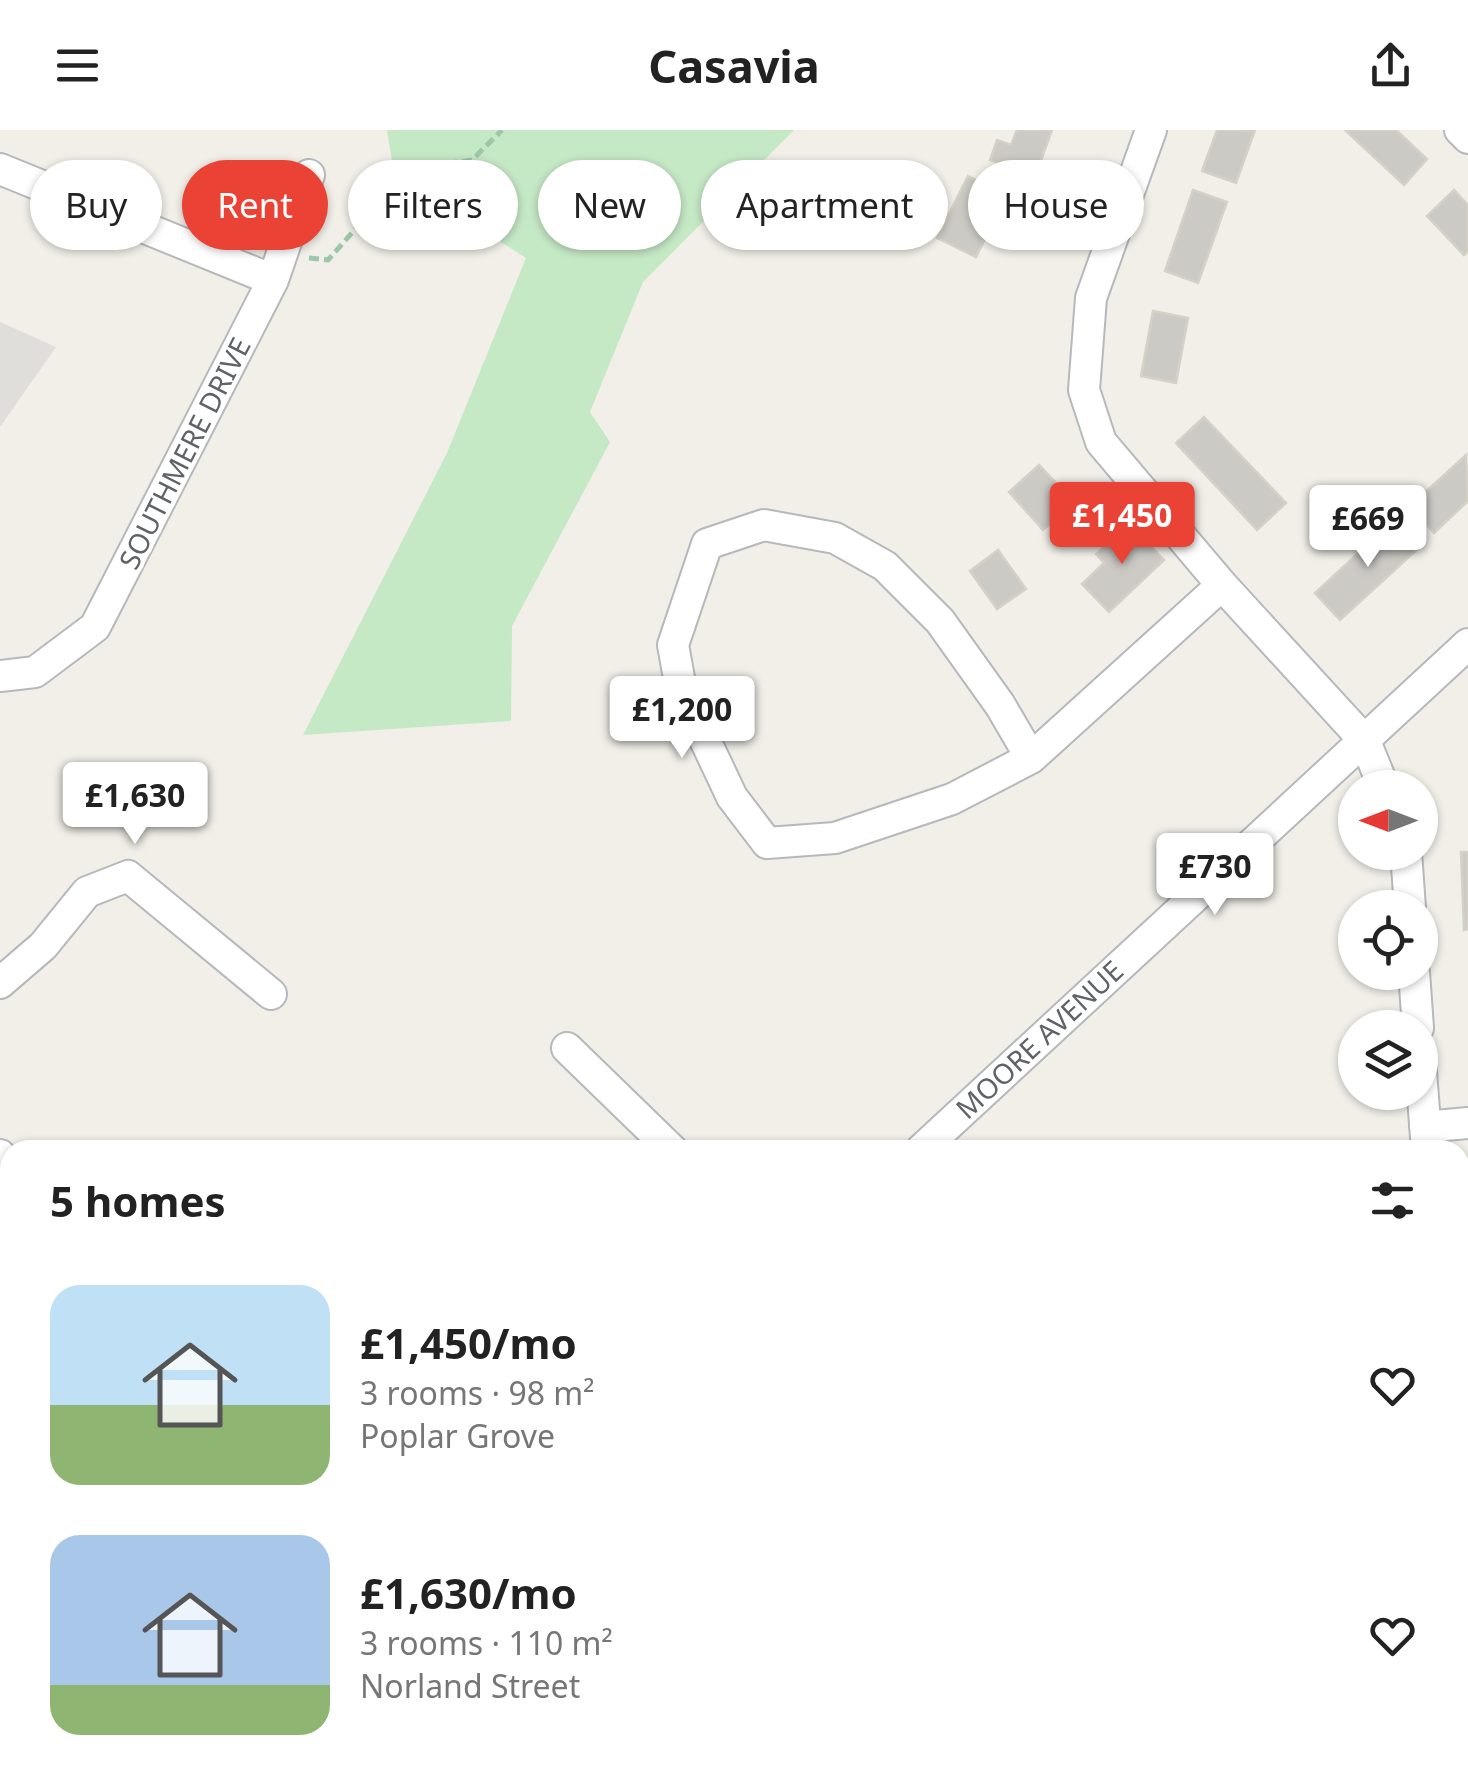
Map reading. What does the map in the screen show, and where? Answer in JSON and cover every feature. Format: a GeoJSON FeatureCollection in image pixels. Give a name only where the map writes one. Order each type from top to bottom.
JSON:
{"type":"FeatureCollection","features":[{"type":"Feature","properties":{"kind":"street"},"geometry":{"type":"LineString","coordinates":[[1151,130],[1091,298],[1084,390],[1101,442],[1222,586],[1365,740],[1377,770]]}},
{"type":"Feature","properties":{"kind":"street"},"geometry":{"type":"LineString","coordinates":[[1460,130],[1468,138]]}},
{"type":"Feature","properties":{"kind":"street"},"geometry":{"type":"LineString","coordinates":[[0,169],[277,268]]}},
{"type":"Feature","properties":{"kind":"street","name":"SOUTHMERE DRIVE"},"geometry":{"type":"LineString","coordinates":[[0,676],[34,672],[95,627],[283,250]]}},
{"type":"Feature","properties":{"kind":"street"},"geometry":{"type":"LineString","coordinates":[[1031,758],[940,621],[885,566],[835,538],[764,525],[707,544],[673,645],[681,690],[732,797],[768,843],[835,838],[952,799],[1031,758],[1222,586]]}},
{"type":"Feature","properties":{"kind":"street","name":"MOORE AVENUE"},"geometry":{"type":"LineString","coordinates":[[932,1140],[1468,644]]}},
{"type":"Feature","properties":{"kind":"street"},"geometry":{"type":"LineString","coordinates":[[0,983],[42,946],[87,892],[128,876],[271,994]]}},
{"type":"Feature","properties":{"kind":"street"},"geometry":{"type":"LineString","coordinates":[[567,1048],[662,1140]]}},
{"type":"Feature","properties":{"kind":"street"},"geometry":{"type":"LineString","coordinates":[[1424,1110],[1426,1138],[1468,1123]]}},
{"type":"Feature","properties":{"kind":"path"},"geometry":{"type":"LineString","coordinates":[[277,268],[328,260],[408,169],[472,160],[502,130]]}},
{"type":"Feature","properties":{"kind":"shaded area"},"geometry":{"type":"Polygon","coordinates":[[[0,322],[56,347],[0,427],[0,322]]]}},
{"type":"Feature","properties":{"kind":"green space"},"geometry":{"type":"Polygon","coordinates":[[[387,130],[794,130],[764,160],[701,160],[701,224],[681,244],[681,160],[538,160],[538,250],[675,250],[643,282],[590,412],[610,442],[512,626],[511,721],[303,735],[447,453],[526,258],[513,250],[518,250],[518,160],[392,160],[387,130]]]}},
{"type":"Feature","properties":{"kind":"building"},"geometry":{"type":"Polygon","coordinates":[[[1017,130],[1052,130],[1041,160],[990,160],[997,140],[1011,145],[1017,130]]]}},
{"type":"Feature","properties":{"kind":"building"},"geometry":{"type":"Polygon","coordinates":[[[1217,130],[1255,130],[1236,183],[1202,171],[1217,130]]]}},
{"type":"Feature","properties":{"kind":"building"},"geometry":{"type":"Polygon","coordinates":[[[1345,130],[1396,130],[1427,159],[1404,185],[1345,130]]]}},
{"type":"Feature","properties":{"kind":"building"},"geometry":{"type":"Polygon","coordinates":[[[968,176],[968,250],[980,250],[976,257],[948,243],[948,216],[968,176]]]}},
{"type":"Feature","properties":{"kind":"building"},"geometry":{"type":"Polygon","coordinates":[[[1193,190],[1227,202],[1198,283],[1165,271],[1193,190]]]}},
{"type":"Feature","properties":{"kind":"building"},"geometry":{"type":"Polygon","coordinates":[[[1454,190],[1468,205],[1468,252],[1464,255],[1427,216],[1454,190]]]}},
{"type":"Feature","properties":{"kind":"building"},"geometry":{"type":"Polygon","coordinates":[[[1153,311],[1188,318],[1176,383],[1141,376],[1153,311]]]}},
{"type":"Feature","properties":{"kind":"building"},"geometry":{"type":"Polygon","coordinates":[[[1204,417],[1286,503],[1257,530],[1176,443],[1204,417]]]}},
{"type":"Feature","properties":{"kind":"building"},"geometry":{"type":"Polygon","coordinates":[[[1466,455],[1468,501],[1434,533],[1410,506],[1466,455]]]}},
{"type":"Feature","properties":{"kind":"building"},"geometry":{"type":"Polygon","coordinates":[[[1039,465],[1060,487],[1056,491],[1070,506],[1043,530],[1009,492],[1039,465]]]}},
{"type":"Feature","properties":{"kind":"building"},"geometry":{"type":"Polygon","coordinates":[[[1395,519],[1420,547],[1340,620],[1315,593],[1395,519]]]}},
{"type":"Feature","properties":{"kind":"building"},"geometry":{"type":"Polygon","coordinates":[[[1129,523],[1164,560],[1109,612],[1082,584],[1104,563],[1096,554],[1129,523]]]}},
{"type":"Feature","properties":{"kind":"building"},"geometry":{"type":"Polygon","coordinates":[[[998,550],[1026,589],[997,609],[970,571],[998,550]]]}},
{"type":"Feature","properties":{"kind":"building"},"geometry":{"type":"Polygon","coordinates":[[[1461,852],[1468,852],[1468,929],[1464,930],[1461,852]]]}}]}
